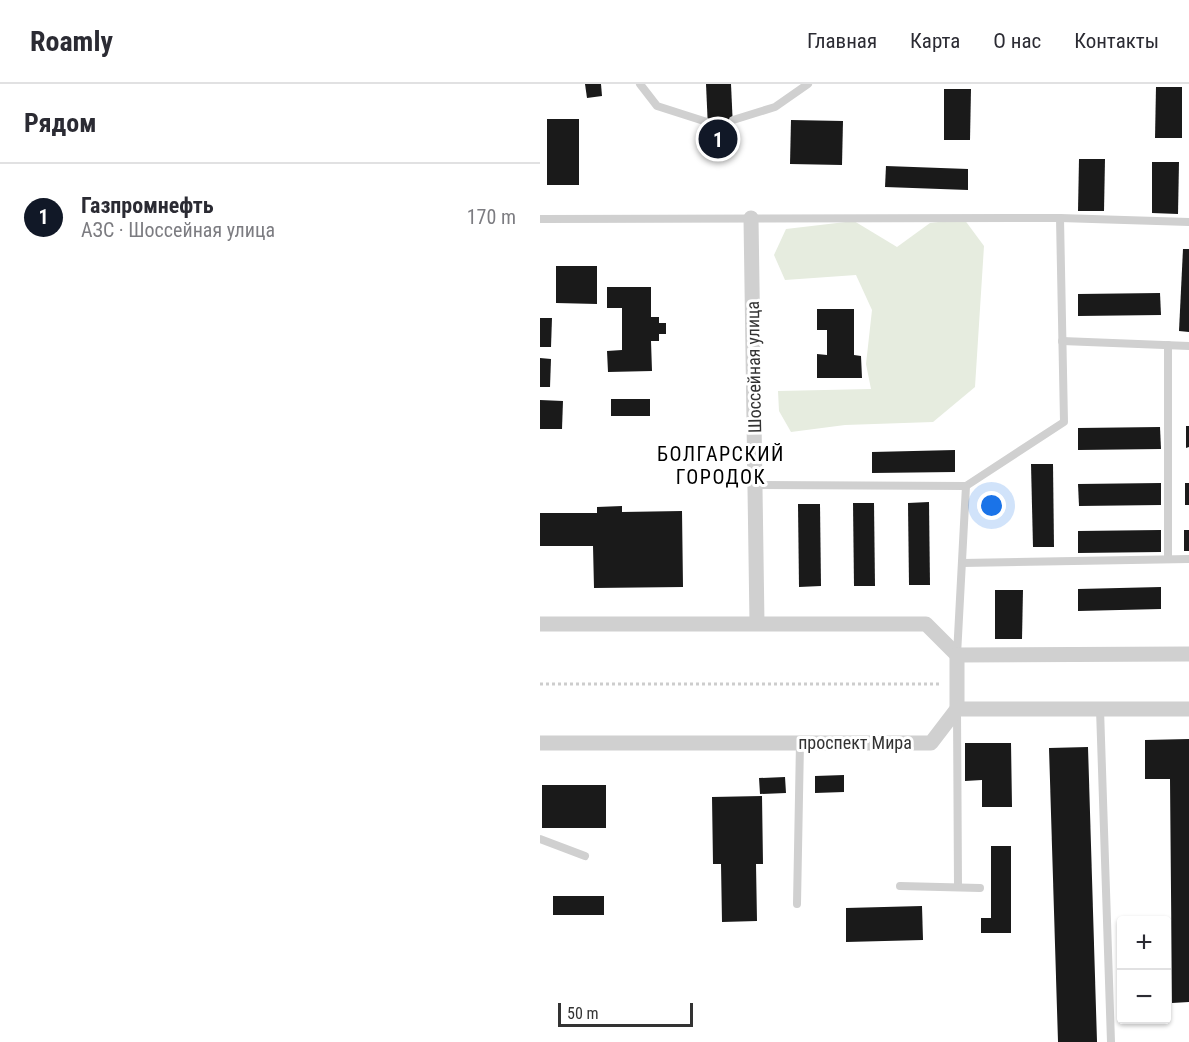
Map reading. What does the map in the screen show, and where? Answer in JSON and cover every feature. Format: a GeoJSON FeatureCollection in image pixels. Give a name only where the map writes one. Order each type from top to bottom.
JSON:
{"type":"FeatureCollection","features":[{"type":"Feature","properties":{"kind":"street","name":"Шоссейная улица"},"geometry":{"type":"LineString","coordinates":[[751,218],[757,623]]}},
{"type":"Feature","properties":{"kind":"street"},"geometry":{"type":"LineString","coordinates":[[540,624],[926,624],[957,655],[957,709],[1189,709]]}},
{"type":"Feature","properties":{"kind":"street"},"geometry":{"type":"LineString","coordinates":[[957,655],[1189,654]]}},
{"type":"Feature","properties":{"kind":"street","name":"проспект Мира"},"geometry":{"type":"LineString","coordinates":[[540,743],[931,743],[957,709]]}},
{"type":"Feature","properties":{"kind":"lane"},"geometry":{"type":"LineString","coordinates":[[640,84],[657,106],[707,122]]}},
{"type":"Feature","properties":{"kind":"lane"},"geometry":{"type":"LineString","coordinates":[[733,120],[775,107],[808,84]]}},
{"type":"Feature","properties":{"kind":"lane"},"geometry":{"type":"LineString","coordinates":[[755,485],[966,486],[1064,422],[1060,218]]}},
{"type":"Feature","properties":{"kind":"lane"},"geometry":{"type":"LineString","coordinates":[[540,219],[1060,218],[1189,222]]}},
{"type":"Feature","properties":{"kind":"lane"},"geometry":{"type":"LineString","coordinates":[[1062,341],[1189,346]]}},
{"type":"Feature","properties":{"kind":"lane"},"geometry":{"type":"LineString","coordinates":[[1168,345],[1168,559]]}},
{"type":"Feature","properties":{"kind":"lane"},"geometry":{"type":"LineString","coordinates":[[957,655],[966,486]]}},
{"type":"Feature","properties":{"kind":"lane"},"geometry":{"type":"LineString","coordinates":[[962,562],[1189,559]]}},
{"type":"Feature","properties":{"kind":"lane"},"geometry":{"type":"LineString","coordinates":[[957,709],[958,887]]}},
{"type":"Feature","properties":{"kind":"lane"},"geometry":{"type":"LineString","coordinates":[[1101,709],[1111,1042]]}},
{"type":"Feature","properties":{"kind":"lane"},"geometry":{"type":"LineString","coordinates":[[797,904],[800,743]]}},
{"type":"Feature","properties":{"kind":"lane"},"geometry":{"type":"LineString","coordinates":[[540,838],[585,856]]}},
{"type":"Feature","properties":{"kind":"lane"},"geometry":{"type":"LineString","coordinates":[[900,886],[981,888]]}},
{"type":"Feature","properties":{"kind":"path"},"geometry":{"type":"LineString","coordinates":[[540,684],[957,684]]}},
{"type":"Feature","properties":{"kind":"shaded area"},"geometry":{"type":"Polygon","coordinates":[[[964,219],[984,246],[975,387],[933,422],[845,425],[791,432],[779,411],[778,391],[871,389],[866,364],[872,310],[856,275],[785,280],[774,255],[786,229],[854,221],[897,247],[930,223],[964,219]]]}},
{"type":"Feature","properties":{"kind":"building"},"geometry":{"type":"Polygon","coordinates":[[[585,84],[601,84],[602,96],[587,98],[585,84]]]}},
{"type":"Feature","properties":{"kind":"building"},"geometry":{"type":"Polygon","coordinates":[[[706,84],[731,84],[734,150],[709,151],[706,84]]]}},
{"type":"Feature","properties":{"kind":"building"},"geometry":{"type":"Polygon","coordinates":[[[1156,87],[1182,87],[1182,138],[1155,138],[1156,87]]]}},
{"type":"Feature","properties":{"kind":"building"},"geometry":{"type":"Polygon","coordinates":[[[944,89],[971,89],[970,140],[944,140],[944,89]]]}},
{"type":"Feature","properties":{"kind":"building"},"geometry":{"type":"Polygon","coordinates":[[[547,119],[579,119],[579,185],[547,185],[547,119]]]}},
{"type":"Feature","properties":{"kind":"building"},"geometry":{"type":"Polygon","coordinates":[[[791,120],[843,121],[842,165],[790,164],[791,120]]]}},
{"type":"Feature","properties":{"kind":"building"},"geometry":{"type":"Polygon","coordinates":[[[1079,159],[1105,159],[1104,211],[1078,211],[1079,159]]]}},
{"type":"Feature","properties":{"kind":"building"},"geometry":{"type":"Polygon","coordinates":[[[1152,162],[1179,162],[1178,214],[1152,213],[1152,162]]]}},
{"type":"Feature","properties":{"kind":"building"},"geometry":{"type":"Polygon","coordinates":[[[886,166],[968,169],[968,190],[885,187],[886,166]]]}},
{"type":"Feature","properties":{"kind":"building"},"geometry":{"type":"Polygon","coordinates":[[[1183,249],[1189,249],[1189,332],[1179,331],[1183,249]]]}},
{"type":"Feature","properties":{"kind":"building"},"geometry":{"type":"Polygon","coordinates":[[[556,266],[597,266],[597,304],[556,303],[556,266]]]}},
{"type":"Feature","properties":{"kind":"building"},"geometry":{"type":"Polygon","coordinates":[[[607,287],[651,287],[651,317],[659,317],[659,323],[666,323],[666,334],[659,334],[659,341],[651,341],[652,371],[608,372],[607,351],[622,350],[622,308],[607,308],[607,287]]]}},
{"type":"Feature","properties":{"kind":"building"},"geometry":{"type":"Polygon","coordinates":[[[1160,293],[1161,315],[1078,316],[1078,294],[1160,293]]]}},
{"type":"Feature","properties":{"kind":"building"},"geometry":{"type":"Polygon","coordinates":[[[817,309],[854,309],[854,355],[861,356],[862,378],[817,378],[817,354],[827,355],[827,330],[817,330],[817,309]]]}},
{"type":"Feature","properties":{"kind":"building"},"geometry":{"type":"Polygon","coordinates":[[[540,318],[552,318],[551,347],[540,347],[540,318]]]}},
{"type":"Feature","properties":{"kind":"building"},"geometry":{"type":"Polygon","coordinates":[[[540,358],[551,359],[550,387],[540,387],[540,358]]]}},
{"type":"Feature","properties":{"kind":"building"},"geometry":{"type":"Polygon","coordinates":[[[611,399],[650,399],[650,416],[611,416],[611,399]]]}},
{"type":"Feature","properties":{"kind":"building"},"geometry":{"type":"Polygon","coordinates":[[[540,400],[563,401],[562,429],[540,429],[540,400]]]}},
{"type":"Feature","properties":{"kind":"building"},"geometry":{"type":"Polygon","coordinates":[[[1186,426],[1189,426],[1189,447],[1186,448],[1186,426]]]}},
{"type":"Feature","properties":{"kind":"building"},"geometry":{"type":"Polygon","coordinates":[[[1160,427],[1161,449],[1078,450],[1078,428],[1160,427]]]}},
{"type":"Feature","properties":{"kind":"building"},"geometry":{"type":"Polygon","coordinates":[[[955,450],[955,472],[872,473],[872,452],[955,450]]]}},
{"type":"Feature","properties":{"kind":"building"},"geometry":{"type":"Polygon","coordinates":[[[1031,464],[1053,464],[1054,547],[1033,547],[1031,464]]]}},
{"type":"Feature","properties":{"kind":"building"},"geometry":{"type":"Polygon","coordinates":[[[1161,483],[1161,505],[1079,506],[1078,484],[1161,483]]]}},
{"type":"Feature","properties":{"kind":"building"},"geometry":{"type":"Polygon","coordinates":[[[1185,483],[1189,483],[1189,505],[1185,505],[1185,483]]]}},
{"type":"Feature","properties":{"kind":"building"},"geometry":{"type":"Polygon","coordinates":[[[929,502],[930,585],[909,585],[908,503],[929,502]]]}},
{"type":"Feature","properties":{"kind":"building"},"geometry":{"type":"Polygon","coordinates":[[[853,503],[874,503],[875,586],[854,586],[853,503]]]}},
{"type":"Feature","properties":{"kind":"building"},"geometry":{"type":"Polygon","coordinates":[[[798,504],[820,504],[821,586],[799,587],[798,504]]]}},
{"type":"Feature","properties":{"kind":"building"},"geometry":{"type":"Polygon","coordinates":[[[622,506],[622,512],[682,511],[683,587],[594,588],[593,546],[540,546],[540,513],[597,513],[597,507],[622,506]]]}},
{"type":"Feature","properties":{"kind":"building"},"geometry":{"type":"Polygon","coordinates":[[[1161,530],[1161,552],[1078,553],[1078,531],[1161,530]]]}},
{"type":"Feature","properties":{"kind":"building"},"geometry":{"type":"Polygon","coordinates":[[[1184,530],[1189,530],[1189,551],[1184,551],[1184,530]]]}},
{"type":"Feature","properties":{"kind":"building"},"geometry":{"type":"Polygon","coordinates":[[[1161,587],[1161,609],[1078,611],[1078,589],[1161,587]]]}},
{"type":"Feature","properties":{"kind":"building"},"geometry":{"type":"Polygon","coordinates":[[[995,590],[1023,590],[1022,639],[995,639],[995,590]]]}},
{"type":"Feature","properties":{"kind":"building"},"geometry":{"type":"Polygon","coordinates":[[[1189,739],[1189,1002],[1172,1003],[1170,779],[1145,779],[1145,740],[1189,739]]]}},
{"type":"Feature","properties":{"kind":"building"},"geometry":{"type":"Polygon","coordinates":[[[965,743],[1011,743],[1012,807],[982,807],[982,780],[965,781],[965,743]]]}},
{"type":"Feature","properties":{"kind":"building"},"geometry":{"type":"Polygon","coordinates":[[[1088,747],[1097,1042],[1058,1042],[1049,748],[1088,747]]]}},
{"type":"Feature","properties":{"kind":"building"},"geometry":{"type":"Polygon","coordinates":[[[844,775],[844,792],[815,793],[815,776],[844,775]]]}},
{"type":"Feature","properties":{"kind":"building"},"geometry":{"type":"Polygon","coordinates":[[[785,777],[786,793],[760,794],[759,778],[785,777]]]}},
{"type":"Feature","properties":{"kind":"building"},"geometry":{"type":"Polygon","coordinates":[[[542,785],[606,785],[606,828],[542,828],[542,785]]]}},
{"type":"Feature","properties":{"kind":"building"},"geometry":{"type":"Polygon","coordinates":[[[762,796],[763,864],[756,864],[757,921],[722,922],[721,864],[713,864],[712,797],[762,796]]]}},
{"type":"Feature","properties":{"kind":"building"},"geometry":{"type":"Polygon","coordinates":[[[991,846],[1011,846],[1011,933],[981,933],[981,918],[991,918],[991,846]]]}},
{"type":"Feature","properties":{"kind":"building"},"geometry":{"type":"Polygon","coordinates":[[[553,896],[604,896],[604,915],[553,915],[553,896]]]}},
{"type":"Feature","properties":{"kind":"building"},"geometry":{"type":"Polygon","coordinates":[[[922,906],[923,940],[846,942],[846,908],[922,906]]]}},
{"type":"Feature","properties":{"kind":"place","name":"Газпромнефть"},"geometry":{"type":"Point","coordinates":[718,139]}},
{"type":"Feature","properties":{"kind":"district","name":"БОЛГАРСКИЙ ГОРОДОК"},"geometry":{"type":"Point","coordinates":[721,466]}}]}
